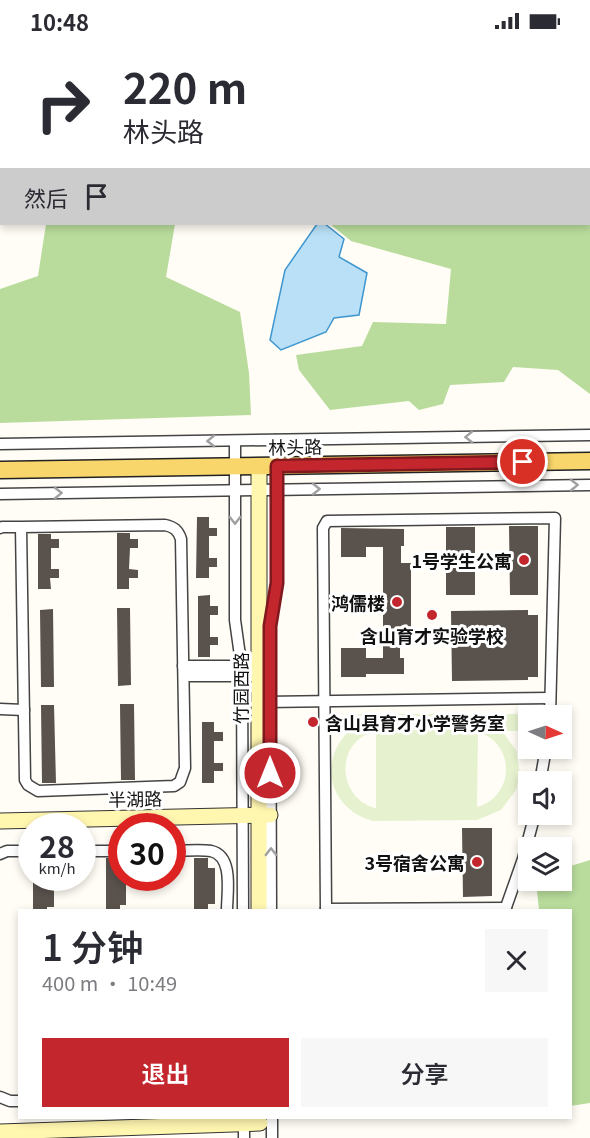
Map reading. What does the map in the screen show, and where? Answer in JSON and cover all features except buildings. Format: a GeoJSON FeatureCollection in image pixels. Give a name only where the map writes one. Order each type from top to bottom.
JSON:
{"type":"FeatureCollection","features":[{"type":"Feature","properties":{"kind":"main road","name":"林头路"},"geometry":{"type":"LineString","coordinates":[[0,470],[590,461]]}},
{"type":"Feature","properties":{"kind":"street"},"geometry":{"type":"LineString","coordinates":[[0,444],[590,435]]}},
{"type":"Feature","properties":{"kind":"street"},"geometry":{"type":"LineString","coordinates":[[271,909],[265,815],[270,626],[277,583],[276,440]]}},
{"type":"Feature","properties":{"kind":"street"},"geometry":{"type":"LineString","coordinates":[[235,441],[236,621],[242,671],[243,909]]}},
{"type":"Feature","properties":{"kind":"street","name":"竹园西路"},"geometry":{"type":"LineString","coordinates":[[259,466],[259,702],[265,815],[260,909]]}},
{"type":"Feature","properties":{"kind":"street"},"geometry":{"type":"LineString","coordinates":[[0,494],[590,485]]}},
{"type":"Feature","properties":{"kind":"street"},"geometry":{"type":"LineString","coordinates":[[326,909],[324,524],[332,520],[555,518],[550,705]]}},
{"type":"Feature","properties":{"kind":"street"},"geometry":{"type":"LineString","coordinates":[[0,528],[21,527],[165,525],[176,528],[181,539],[185,768],[180,782],[174,786],[167,788],[32,789],[25,780],[21,527]]}},
{"type":"Feature","properties":{"kind":"street"},"geometry":{"type":"LineString","coordinates":[[183,671],[259,671]]}},
{"type":"Feature","properties":{"kind":"street"},"geometry":{"type":"LineString","coordinates":[[259,702],[550,698]]}},
{"type":"Feature","properties":{"kind":"street"},"geometry":{"type":"LineString","coordinates":[[0,709],[24,710]]}},
{"type":"Feature","properties":{"kind":"street","name":"半湖路"},"geometry":{"type":"LineString","coordinates":[[0,821],[265,815]]}},
{"type":"Feature","properties":{"kind":"street"},"geometry":{"type":"LineString","coordinates":[[505,909],[532,825]]}},
{"type":"Feature","properties":{"kind":"street"},"geometry":{"type":"LineString","coordinates":[[186,851],[210,850],[218,853],[224,860],[227,868],[227,909]]}},
{"type":"Feature","properties":{"kind":"street"},"geometry":{"type":"LineString","coordinates":[[0,854],[7,851],[18,851]]}},
{"type":"Feature","properties":{"kind":"street"},"geometry":{"type":"LineString","coordinates":[[0,1097],[18,1101]]}},
{"type":"Feature","properties":{"kind":"street"},"geometry":{"type":"LineString","coordinates":[[0,1132],[255,1125],[272,1138]]}},
{"type":"Feature","properties":{"kind":"green space"},"geometry":{"type":"Polygon","coordinates":[[[46,225],[175,225],[166,277],[240,312],[249,373],[251,415],[0,423],[0,289],[38,276],[46,225]]]}},
{"type":"Feature","properties":{"kind":"green space"},"geometry":{"type":"Polygon","coordinates":[[[331,225],[590,225],[590,394],[558,370],[513,367],[504,382],[450,385],[443,404],[419,410],[409,401],[330,410],[299,370],[296,355],[362,346],[373,322],[446,324],[451,269],[351,241],[331,225]]]}},
{"type":"Feature","properties":{"kind":"green space"},"geometry":{"type":"Polygon","coordinates":[[[358,714],[518,714],[518,731],[502,731],[516,750],[520,771],[516,790],[501,810],[477,820],[373,821],[357,814],[344,804],[336,792],[332,778],[332,764],[336,749],[345,736],[358,724],[358,714]],[[376,731],[363,736],[353,745],[347,756],[346,769],[347,781],[353,793],[362,802],[376,808],[376,731]],[[478,732],[477,807],[490,801],[499,793],[504,782],[506,770],[504,758],[499,747],[490,738],[478,732]]]}},
{"type":"Feature","properties":{"kind":"green space"},"geometry":{"type":"Polygon","coordinates":[[[590,860],[590,1103],[572,1106],[572,909],[539,909],[537,891],[572,891],[572,866],[590,860]]]}},
{"type":"Feature","properties":{"kind":"water"},"geometry":{"type":"Polygon","coordinates":[[[316,225],[326,225],[344,239],[339,257],[367,273],[359,315],[334,318],[326,332],[281,350],[270,340],[285,270],[316,225]]]}},
{"type":"Feature","properties":{"kind":"place","name":"1号学生公寓"},"geometry":{"type":"Point","coordinates":[524,560]}},
{"type":"Feature","properties":{"kind":"place","name":"鸿儒楼"},"geometry":{"type":"Point","coordinates":[397,602]}},
{"type":"Feature","properties":{"kind":"place","name":"含山育才实验学校"},"geometry":{"type":"Point","coordinates":[432,615]}},
{"type":"Feature","properties":{"kind":"place","name":"含山县育才小学警务室"},"geometry":{"type":"Point","coordinates":[313,722]}},
{"type":"Feature","properties":{"kind":"place","name":"3号宿舍公寓"},"geometry":{"type":"Point","coordinates":[477,862]}},
{"type":"Feature","properties":{"kind":"route"},"geometry":{"type":"LineString","coordinates":[[270,773],[270,626],[277,583],[277,466],[523,462]]}}]}
